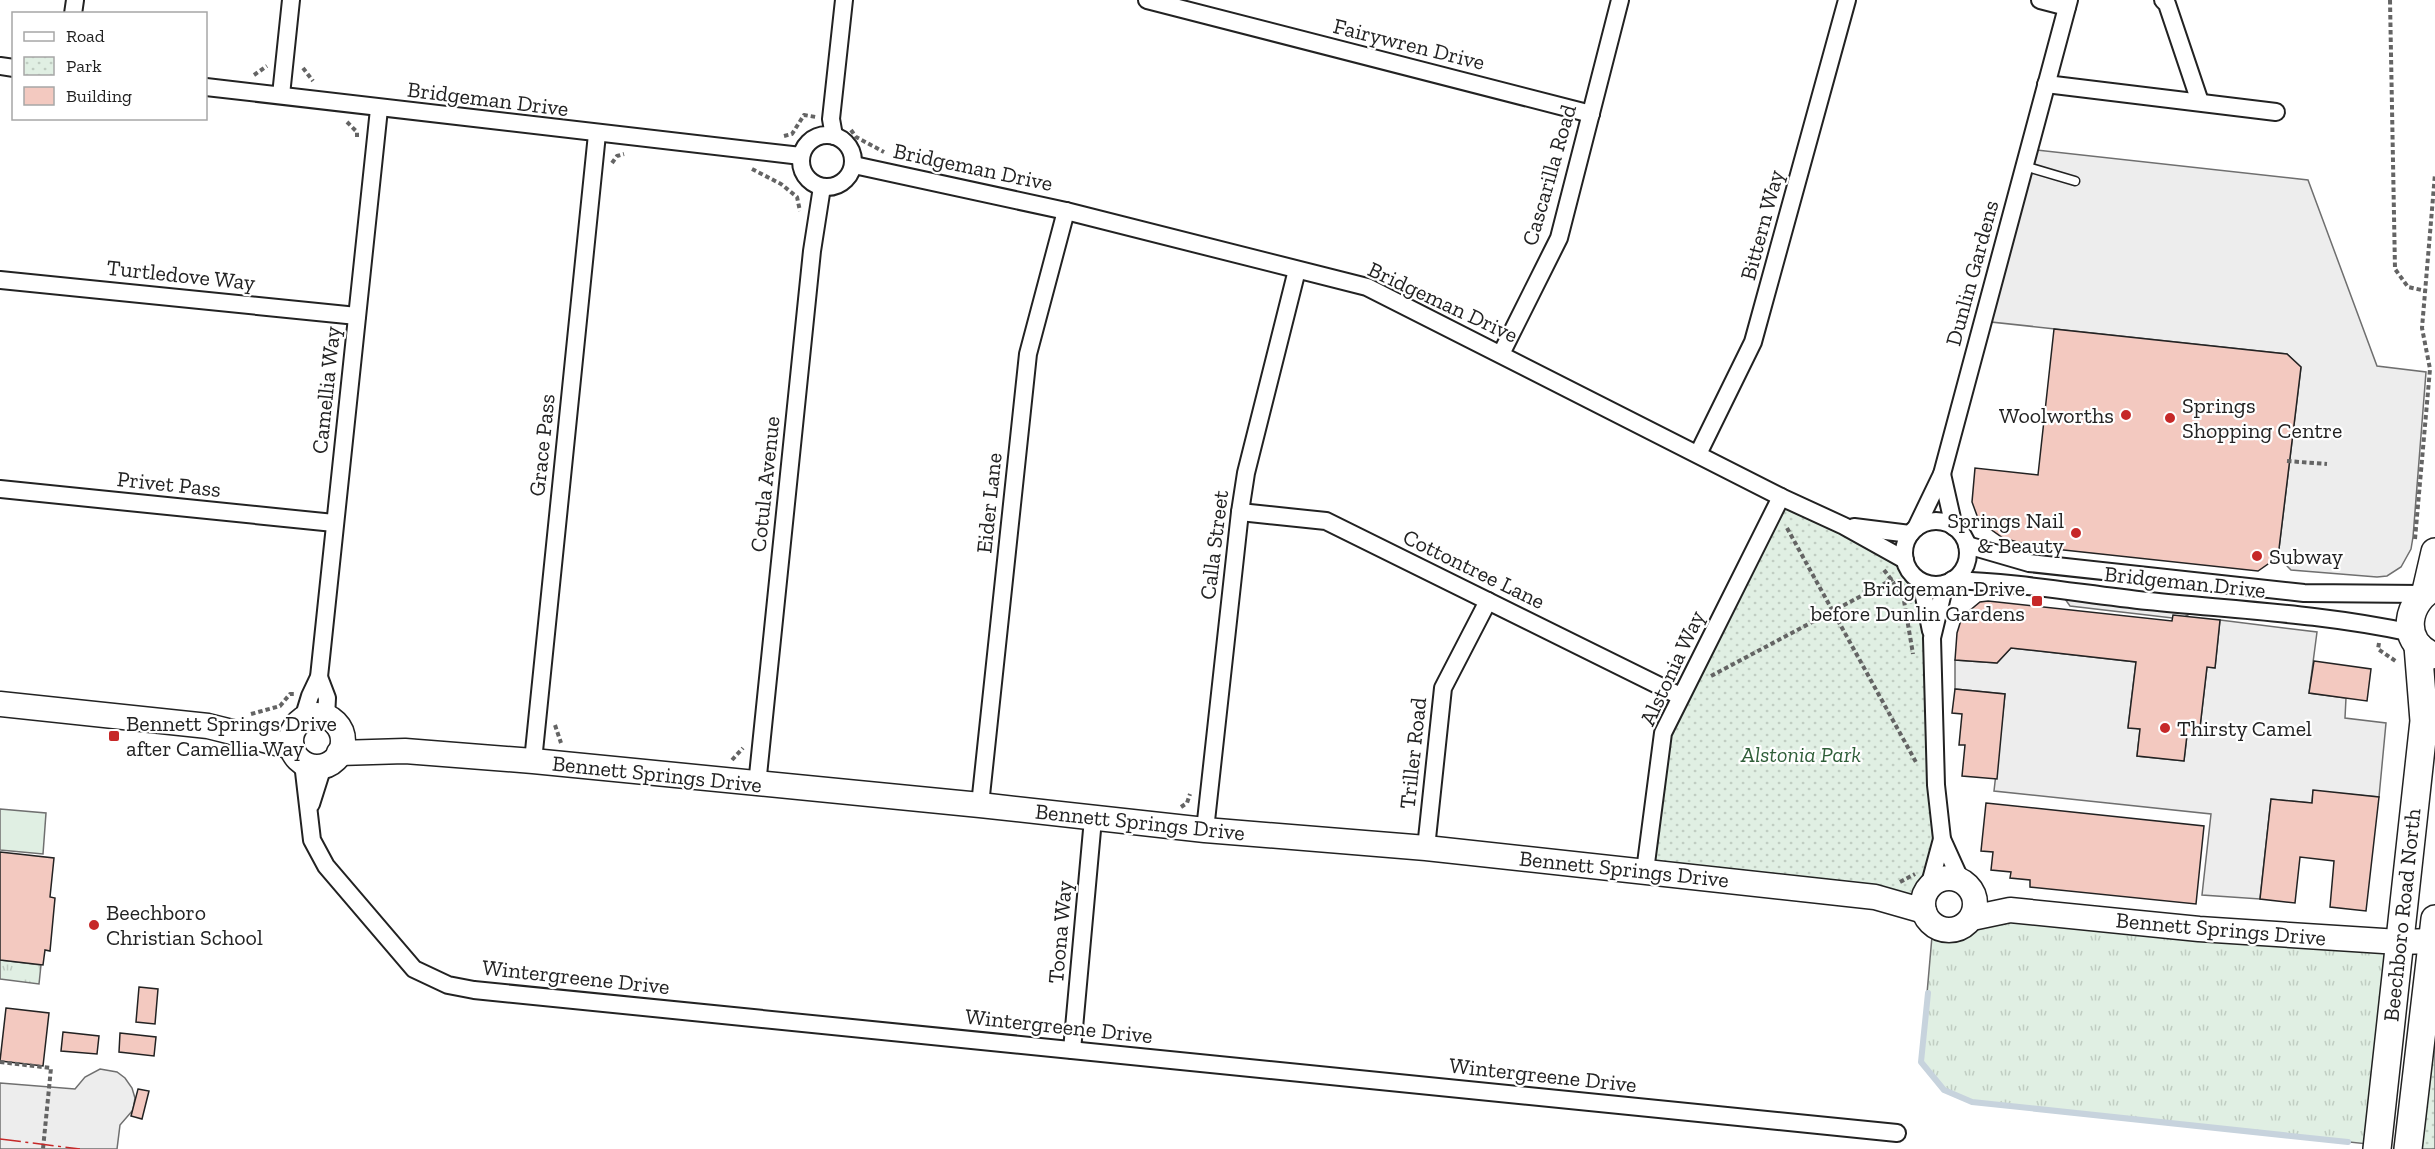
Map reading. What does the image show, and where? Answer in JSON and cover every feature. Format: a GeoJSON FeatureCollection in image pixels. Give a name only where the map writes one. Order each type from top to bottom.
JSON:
{"type":"FeatureCollection","features":[{"type":"Feature","properties":{"kind":"main road"},"geometry":{"type":"LineString","coordinates":[[2425,550],[2428,591]]}},
{"type":"Feature","properties":{"kind":"main road","name":"Beechboro Road North"},"geometry":{"type":"LineString","coordinates":[[2377,1149],[2424,721],[2422,645],[2411,612],[2428,591]]}},
{"type":"Feature","properties":{"kind":"main road","name":"Beechboro Road North"},"geometry":{"type":"LineString","coordinates":[[2408,1149],[2434,930]]}},
{"type":"Feature","properties":{"kind":"street"},"geometry":{"type":"LineString","coordinates":[[280,95],[291,0]]}},
{"type":"Feature","properties":{"kind":"street"},"geometry":{"type":"LineString","coordinates":[[834,136],[831,118],[844,0]]}},
{"type":"Feature","properties":{"kind":"street","name":"Fairywren Drive"},"geometry":{"type":"LineString","coordinates":[[1147,0],[1591,114]]}},
{"type":"Feature","properties":{"kind":"street","name":"Cascarilla Road"},"geometry":{"type":"LineString","coordinates":[[1501,354],[1559,238],[1620,0]]}},
{"type":"Feature","properties":{"kind":"street","name":"Bittern Way"},"geometry":{"type":"LineString","coordinates":[[1698,454],[1753,342],[1847,0]]}},
{"type":"Feature","properties":{"kind":"street"},"geometry":{"type":"LineString","coordinates":[[2040,0],[2068,3]]}},
{"type":"Feature","properties":{"kind":"street"},"geometry":{"type":"LineString","coordinates":[[2163,0],[2168,4],[2200,102]]}},
{"type":"Feature","properties":{"kind":"street","name":"Dunlin Gardens"},"geometry":{"type":"LineString","coordinates":[[1913,531],[1942,474],[2068,3]]}},
{"type":"Feature","properties":{"kind":"street"},"geometry":{"type":"LineString","coordinates":[[2046,84],[2276,112]]}},
{"type":"Feature","properties":{"kind":"street","name":"Bridgeman Drive"},"geometry":{"type":"LineString","coordinates":[[207,87],[379,109],[801,156]]}},
{"type":"Feature","properties":{"kind":"street","name":"Camellia Way"},"geometry":{"type":"LineString","coordinates":[[316,722],[310,696],[319,677],[379,109]]}},
{"type":"Feature","properties":{"kind":"street","name":"Grace Pass"},"geometry":{"type":"LineString","coordinates":[[533,761],[597,134]]}},
{"type":"Feature","properties":{"kind":"street"},"geometry":{"type":"LineString","coordinates":[[824,135],[834,136],[849,147],[854,165],[851,173],[839,185],[822,187],[807,179],[801,164],[801,156],[805,146],[813,139],[824,135]]}},
{"type":"Feature","properties":{"kind":"street","name":"Bridgeman Drive"},"geometry":{"type":"LineString","coordinates":[[854,165],[1066,211],[1367,287],[1781,497],[1844,526],[1905,560]]}},
{"type":"Feature","properties":{"kind":"street","name":"Cotula Avenue"},"geometry":{"type":"LineString","coordinates":[[757,785],[812,251],[822,187]]}},
{"type":"Feature","properties":{"kind":"street","name":"Eider Lane"},"geometry":{"type":"LineString","coordinates":[[980,805],[1028,354],[1066,211]]}},
{"type":"Feature","properties":{"kind":"street","name":"Calla Street"},"geometry":{"type":"LineString","coordinates":[[1205,830],[1246,473],[1297,270]]}},
{"type":"Feature","properties":{"kind":"street","name":"Turtledove Way"},"geometry":{"type":"LineString","coordinates":[[0,280],[357,316]]}},
{"type":"Feature","properties":{"kind":"street","name":"Dunlin Gardens"},"geometry":{"type":"LineString","coordinates":[[1942,474],[1954,528]]}},
{"type":"Feature","properties":{"kind":"street","name":"Privet Pass"},"geometry":{"type":"LineString","coordinates":[[0,489],[334,523]]}},
{"type":"Feature","properties":{"kind":"street","name":"Alstonia Way"},"geometry":{"type":"LineString","coordinates":[[1645,871],[1663,733],[1781,497]]}},
{"type":"Feature","properties":{"kind":"street","name":"Cottontree Lane"},"geometry":{"type":"LineString","coordinates":[[1240,512],[1326,521],[1681,693]]}},
{"type":"Feature","properties":{"kind":"street"},"geometry":{"type":"LineString","coordinates":[[1932,638],[1949,582],[1965,565],[1966,545],[1954,528],[1934,521],[1913,531],[1904,550],[1905,560],[1908,570],[1921,582],[1930,585],[1949,582]]}},
{"type":"Feature","properties":{"kind":"street","name":"Bridgeman Drive"},"geometry":{"type":"LineString","coordinates":[[1844,526],[1913,531]]}},
{"type":"Feature","properties":{"kind":"street","name":"Bridgeman Drive"},"geometry":{"type":"LineString","coordinates":[[1966,545],[2029,563],[2304,593],[2428,591]]}},
{"type":"Feature","properties":{"kind":"street","name":"Bridgeman Drive"},"geometry":{"type":"LineString","coordinates":[[1949,582],[1997,581],[2049,591],[2380,626],[2422,645]]}},
{"type":"Feature","properties":{"kind":"street"},"geometry":{"type":"LineString","coordinates":[[1921,582],[1932,638],[1936,785],[1942,839],[1976,902],[1972,918],[1958,929],[1941,929],[1933,925],[1924,891],[1942,839]]}},
{"type":"Feature","properties":{"kind":"street"},"geometry":{"type":"LineString","coordinates":[[2304,593],[2315,606],[2342,621]]}},
{"type":"Feature","properties":{"kind":"street","name":"Triller Road"},"geometry":{"type":"LineString","coordinates":[[1426,848],[1443,688],[1488,601]]}},
{"type":"Feature","properties":{"kind":"street","name":"Camellia Way"},"geometry":{"type":"LineString","coordinates":[[316,722],[327,698],[319,677]]}},
{"type":"Feature","properties":{"kind":"street","name":"Bennett Springs Drive"},"geometry":{"type":"LineString","coordinates":[[0,704],[208,726],[314,758],[405,751],[533,761],[757,785],[980,805],[1205,830],[1426,848],[1645,871],[1882,890],[1924,891]]}},
{"type":"Feature","properties":{"kind":"street"},"geometry":{"type":"LineString","coordinates":[[316,722],[342,736],[314,758],[291,739],[316,722]]}},
{"type":"Feature","properties":{"kind":"street","name":"Bennett Springs Drive"},"geometry":{"type":"LineString","coordinates":[[234,734],[316,722],[405,751]]}},
{"type":"Feature","properties":{"kind":"street","name":"Wintergreene Drive"},"geometry":{"type":"LineString","coordinates":[[314,758],[309,810],[312,840],[327,866],[343,889],[414,969],[448,985],[474,990],[1897,1133]]}},
{"type":"Feature","properties":{"kind":"street","name":"Toona Way"},"geometry":{"type":"LineString","coordinates":[[1072,1050],[1093,819]]}},
{"type":"Feature","properties":{"kind":"street"},"geometry":{"type":"LineString","coordinates":[[1924,891],[1944,878],[1967,887]]}},
{"type":"Feature","properties":{"kind":"street","name":"Bennett Springs Drive"},"geometry":{"type":"LineString","coordinates":[[1967,887],[2010,910]]}},
{"type":"Feature","properties":{"kind":"street","name":"Bennett Springs Drive"},"geometry":{"type":"LineString","coordinates":[[1972,918],[2010,910],[2199,929],[2399,942],[2434,930]]}},
{"type":"Feature","properties":{"kind":"lane"},"geometry":{"type":"LineString","coordinates":[[2024,166],[2075,181]]}},
{"type":"Feature","properties":{"kind":"path"},"geometry":{"type":"LineString","coordinates":[[2390,0],[2395,269],[2408,287],[2426,291]]}},
{"type":"Feature","properties":{"kind":"path"},"geometry":{"type":"LineString","coordinates":[[846,121],[856,137],[886,154]]}},
{"type":"Feature","properties":{"kind":"path"},"geometry":{"type":"LineString","coordinates":[[593,168],[607,170],[617,156],[626,153]]}},
{"type":"Feature","properties":{"kind":"path"},"geometry":{"type":"LineString","coordinates":[[745,168],[756,170],[781,184],[797,197],[802,221]]}},
{"type":"Feature","properties":{"kind":"path"},"geometry":{"type":"LineString","coordinates":[[2425,550],[2430,369],[2422,328],[2435,174]]}},
{"type":"Feature","properties":{"kind":"path"},"geometry":{"type":"LineString","coordinates":[[2287,461],[2327,464]]}},
{"type":"Feature","properties":{"kind":"path"},"geometry":{"type":"LineString","coordinates":[[1761,536],[1771,540],[1787,528],[1798,525]]}},
{"type":"Feature","properties":{"kind":"path"},"geometry":{"type":"LineString","coordinates":[[1787,528],[1922,773],[1922,762]]}},
{"type":"Feature","properties":{"kind":"path"},"geometry":{"type":"LineString","coordinates":[[1878,566],[1893,579],[1902,595],[1912,636],[1913,659]]}},
{"type":"Feature","properties":{"kind":"path"},"geometry":{"type":"LineString","coordinates":[[1681,693],[1893,579]]}},
{"type":"Feature","properties":{"kind":"path"},"geometry":{"type":"LineString","coordinates":[[2380,626],[2378,649],[2397,661],[2400,672]]}},
{"type":"Feature","properties":{"kind":"path"},"geometry":{"type":"LineString","coordinates":[[537,720],[555,722],[560,742],[566,746]]}},
{"type":"Feature","properties":{"kind":"path"},"geometry":{"type":"LineString","coordinates":[[730,763],[747,743]]}},
{"type":"Feature","properties":{"kind":"path"},"geometry":{"type":"LineString","coordinates":[[1882,890],[1909,879],[1924,891]]}},
{"type":"Feature","properties":{"kind":"path"},"geometry":{"type":"LineString","coordinates":[[0,1062],[51,1068],[43,1149]]}},
{"type":"Feature","properties":{"kind":"green space","name":"Alstonia Park"},"geometry":{"type":"Polygon","coordinates":[[[1781,497],[1905,560],[1909,570],[1921,582],[1942,839],[1925,894],[1875,897],[1645,871],[1663,733],[1781,497]]]}},
{"type":"Feature","properties":{"kind":"green space"},"geometry":{"type":"Polygon","coordinates":[[[0,809],[46,813],[43,854],[0,850],[0,809]]]}},
{"type":"Feature","properties":{"kind":"green space"},"geometry":{"type":"Polygon","coordinates":[[[1972,918],[2399,942],[2377,1145],[1972,1102],[1944,1090],[1921,1062],[1933,925],[1944,929],[1954,929],[1972,918]]]}},
{"type":"Feature","properties":{"kind":"green space"},"geometry":{"type":"Polygon","coordinates":[[[2435,919],[2435,1149],[2408,1149],[2435,919]]]}},
{"type":"Feature","properties":{"kind":"green space"},"geometry":{"type":"Polygon","coordinates":[[[0,960],[41,965],[39,984],[0,979],[0,960]]]}},
{"type":"Feature","properties":{"kind":"shaded area"},"geometry":{"type":"Polygon","coordinates":[[[2028,149],[2308,180],[2377,366],[2426,372],[2413,537],[2411,549],[2401,567],[2387,576],[2377,577],[2291,570],[2278,557],[2301,367],[2287,354],[1982,321],[2028,149]]]}},
{"type":"Feature","properties":{"kind":"shaded area"},"geometry":{"type":"Polygon","coordinates":[[[2065,599],[2193,612],[2181,619],[2070,606],[2065,599]]]}},
{"type":"Feature","properties":{"kind":"shaded area"},"geometry":{"type":"Polygon","coordinates":[[[2220,620],[2317,632],[2309,693],[2346,698],[2345,718],[2386,723],[2379,797],[2313,791],[2312,803],[2271,799],[2260,899],[2202,895],[2211,814],[1994,791],[2005,694],[1955,689],[1955,660],[1997,663],[2011,648],[2136,662],[2128,727],[2140,729],[2137,756],[2184,761],[2187,735],[2199,736],[2207,667],[2215,668],[2220,620]]]}},
{"type":"Feature","properties":{"kind":"shaded area"},"geometry":{"type":"Polygon","coordinates":[[[100,1069],[117,1072],[125,1078],[135,1098],[133,1110],[120,1125],[117,1149],[0,1149],[0,1083],[75,1089],[85,1077],[100,1069]]]}},
{"type":"Feature","properties":{"kind":"building","name":"Springs Shopping Centre"},"geometry":{"type":"Polygon","coordinates":[[[2054,329],[2287,354],[2301,367],[2278,557],[2258,571],[2036,547],[2003,538],[1979,521],[1972,502],[1975,468],[2038,475],[2054,329]]]}},
{"type":"Feature","properties":{"kind":"building"},"geometry":{"type":"Polygon","coordinates":[[[1980,602],[2172,621],[2173,615],[2220,620],[2215,668],[2207,667],[2199,736],[2187,735],[2184,761],[2137,756],[2140,729],[2128,728],[2136,662],[2011,648],[1997,663],[1955,660],[1957,633],[1962,617],[1980,602]]]}},
{"type":"Feature","properties":{"kind":"building"},"geometry":{"type":"Polygon","coordinates":[[[2314,661],[2371,669],[2367,701],[2309,693],[2314,661]]]}},
{"type":"Feature","properties":{"kind":"building"},"geometry":{"type":"Polygon","coordinates":[[[1955,689],[2005,694],[1997,779],[1962,776],[1965,745],[1959,745],[1962,714],[1952,713],[1955,689]]]}},
{"type":"Feature","properties":{"kind":"building"},"geometry":{"type":"Polygon","coordinates":[[[2313,790],[2379,797],[2366,911],[2330,907],[2334,861],[2300,857],[2295,903],[2260,899],[2271,799],[2312,803],[2313,790]]]}},
{"type":"Feature","properties":{"kind":"building"},"geometry":{"type":"Polygon","coordinates":[[[1986,803],[2204,826],[2196,904],[2030,887],[2030,880],[2010,878],[2011,872],[1991,870],[1993,852],[1981,851],[1986,803]]]}},
{"type":"Feature","properties":{"kind":"building"},"geometry":{"type":"Polygon","coordinates":[[[0,852],[54,858],[50,897],[55,898],[50,951],[45,950],[43,965],[0,960],[0,852]]]}},
{"type":"Feature","properties":{"kind":"building"},"geometry":{"type":"Polygon","coordinates":[[[139,987],[158,989],[155,1024],[136,1022],[139,987]]]}},
{"type":"Feature","properties":{"kind":"building"},"geometry":{"type":"Polygon","coordinates":[[[6,1008],[49,1013],[43,1066],[0,1061],[6,1008]]]}},
{"type":"Feature","properties":{"kind":"building"},"geometry":{"type":"Polygon","coordinates":[[[63,1032],[99,1036],[97,1054],[61,1051],[63,1032]]]}},
{"type":"Feature","properties":{"kind":"building"},"geometry":{"type":"Polygon","coordinates":[[[120,1033],[156,1037],[154,1056],[119,1052],[120,1033]]]}},
{"type":"Feature","properties":{"kind":"building"},"geometry":{"type":"Polygon","coordinates":[[[138,1089],[149,1091],[142,1119],[131,1116],[138,1089]]]}},
{"type":"Feature","properties":{"kind":"waterway"},"geometry":{"type":"LineString","coordinates":[[1928,993],[1921,1062],[1944,1090],[1972,1102],[2348,1142]]}},
{"type":"Feature","properties":{"kind":"power"},"geometry":{"type":"LineString","coordinates":[[0,1139],[80,1149]]}},
{"type":"Feature","properties":{"kind":"place","name":"Woolworths"},"geometry":{"type":"Point","coordinates":[2126,415]}},
{"type":"Feature","properties":{"kind":"place","name":"Springs Shopping Centre"},"geometry":{"type":"Point","coordinates":[2170,418]}},
{"type":"Feature","properties":{"kind":"place","name":"Springs Nail & Beauty"},"geometry":{"type":"Point","coordinates":[2076,533]}},
{"type":"Feature","properties":{"kind":"place","name":"Subway"},"geometry":{"type":"Point","coordinates":[2257,556]}},
{"type":"Feature","properties":{"kind":"place","name":"Bridgeman Drive before Dunlin Gardens"},"geometry":{"type":"Point","coordinates":[2037,601]}},
{"type":"Feature","properties":{"kind":"place","name":"Thirsty Camel"},"geometry":{"type":"Point","coordinates":[2165,728]}},
{"type":"Feature","properties":{"kind":"place","name":"Bennett Springs Drive after Camellia Way"},"geometry":{"type":"Point","coordinates":[114,736]}},
{"type":"Feature","properties":{"kind":"place","name":"Beechboro Christian School"},"geometry":{"type":"Point","coordinates":[94,925]}}]}
